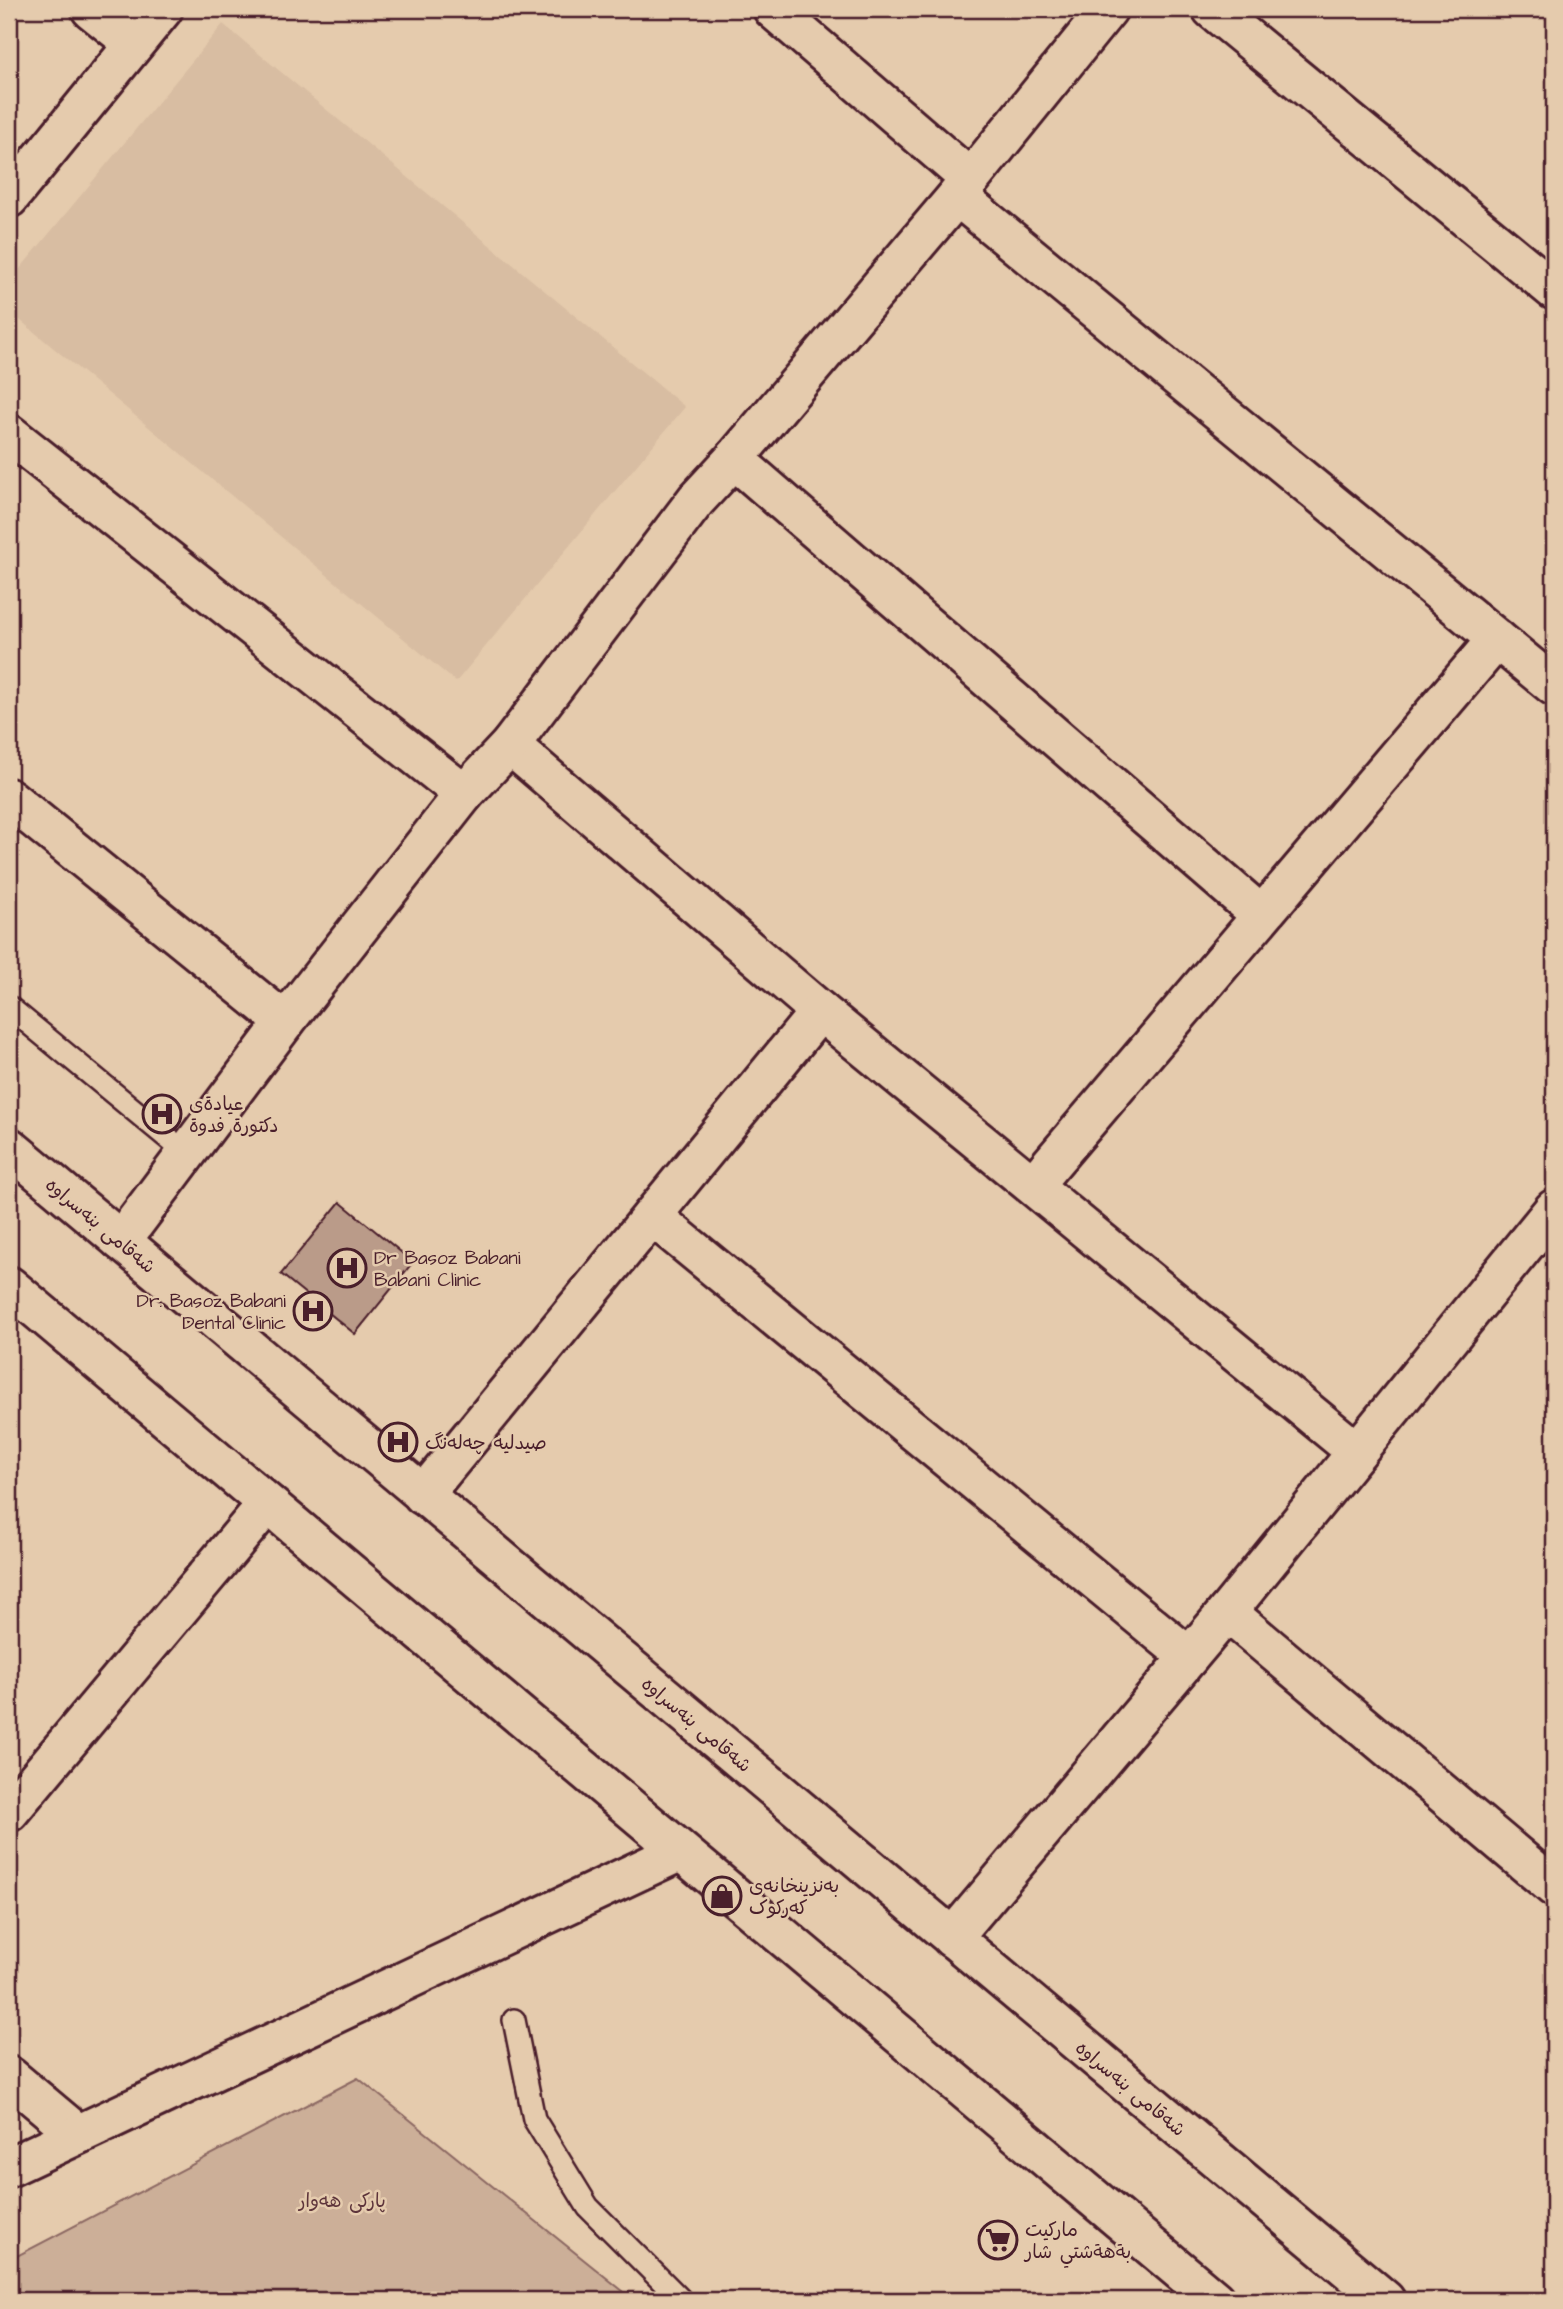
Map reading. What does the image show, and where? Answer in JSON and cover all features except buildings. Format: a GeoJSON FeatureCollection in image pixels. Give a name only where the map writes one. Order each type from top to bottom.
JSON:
{"type":"FeatureCollection","features":[{"type":"Feature","properties":{"kind":"street"},"geometry":{"type":"LineString","coordinates":[[91,9],[133,43]]}},
{"type":"Feature","properties":{"kind":"street"},"geometry":{"type":"LineString","coordinates":[[9,198],[163,9]]}},
{"type":"Feature","properties":{"kind":"street"},"geometry":{"type":"LineString","coordinates":[[773,9],[963,187],[1554,686]]}},
{"type":"Feature","properties":{"kind":"street"},"geometry":{"type":"LineString","coordinates":[[121,1241],[285,1022],[464,794],[510,745],[696,500],[734,459],[963,187],[1108,9]]}},
{"type":"Feature","properties":{"kind":"street"},"geometry":{"type":"LineString","coordinates":[[1212,9],[1554,290]]}},
{"type":"Feature","properties":{"kind":"street"},"geometry":{"type":"LineString","coordinates":[[9,434],[464,794]]}},
{"type":"Feature","properties":{"kind":"street"},"geometry":{"type":"LineString","coordinates":[[734,459],[1261,915]]}},
{"type":"Feature","properties":{"kind":"street"},"geometry":{"type":"LineString","coordinates":[[1033,1185],[1497,639]]}},
{"type":"Feature","properties":{"kind":"street"},"geometry":{"type":"LineString","coordinates":[[510,745],[820,1011],[1357,1451]]}},
{"type":"Feature","properties":{"kind":"street"},"geometry":{"type":"LineString","coordinates":[[9,798],[285,1022]]}},
{"type":"Feature","properties":{"kind":"street"},"geometry":{"type":"LineString","coordinates":[[423,1495],[820,1011]]}},
{"type":"Feature","properties":{"kind":"street","name":"شەقامی بنەسراوە"},"geometry":{"type":"LineString","coordinates":[[9,1147],[952,1938],[1375,2297]]}},
{"type":"Feature","properties":{"kind":"street"},"geometry":{"type":"LineString","coordinates":[[952,1938],[1227,1612],[1554,1209]]}},
{"type":"Feature","properties":{"kind":"street"},"geometry":{"type":"LineString","coordinates":[[652,1216],[1189,1657]]}},
{"type":"Feature","properties":{"kind":"street"},"geometry":{"type":"LineString","coordinates":[[9,1286],[1215,2300]]}},
{"type":"Feature","properties":{"kind":"street"},"geometry":{"type":"LineString","coordinates":[[9,1812],[267,1504]]}},
{"type":"Feature","properties":{"kind":"street"},"geometry":{"type":"LineString","coordinates":[[1227,1612],[1550,1874]]}},
{"type":"Feature","properties":{"kind":"street"},"geometry":{"type":"LineString","coordinates":[[9,2167],[679,1852]]}},
{"type":"Feature","properties":{"kind":"street"},"geometry":{"type":"LineString","coordinates":[[9,2076],[78,2134]]}},
{"type":"Feature","properties":{"kind":"lane"},"geometry":{"type":"LineString","coordinates":[[9,1007],[186,1153]]}},
{"type":"Feature","properties":{"kind":"lane"},"geometry":{"type":"LineString","coordinates":[[514,2020],[534,2119],[588,2207],[681,2300]]}},
{"type":"Feature","properties":{"kind":"shaded area"},"geometry":{"type":"Polygon","coordinates":[[[223,24],[685,407],[456,682],[9,311],[9,282],[223,24]]]}},
{"type":"Feature","properties":{"kind":"green space","name":"پارکی هەوار"},"geometry":{"type":"Polygon","coordinates":[[[358,2078],[634,2300],[9,2300],[9,2260],[358,2078]]]}},
{"type":"Feature","properties":{"kind":"place","name":"عيادةی دكتورة فدوة"},"geometry":{"type":"Point","coordinates":[162,1114]}},
{"type":"Feature","properties":{"kind":"place","name":"Dr Basoz Babani Babani Clinic"},"geometry":{"type":"Point","coordinates":[347,1268]}},
{"type":"Feature","properties":{"kind":"place","name":"Dr. Basoz Babani Dental Clinic"},"geometry":{"type":"Point","coordinates":[313,1311]}},
{"type":"Feature","properties":{"kind":"place","name":"صیدلیە چەلەنگ"},"geometry":{"type":"Point","coordinates":[398,1442]}},
{"type":"Feature","properties":{"kind":"place","name":"بەنزینخانەی کەرکوک"},"geometry":{"type":"Point","coordinates":[722,1896]}},
{"type":"Feature","properties":{"kind":"place","name":"ماركيت بةهةشتي شار"},"geometry":{"type":"Point","coordinates":[998,2240]}}]}
